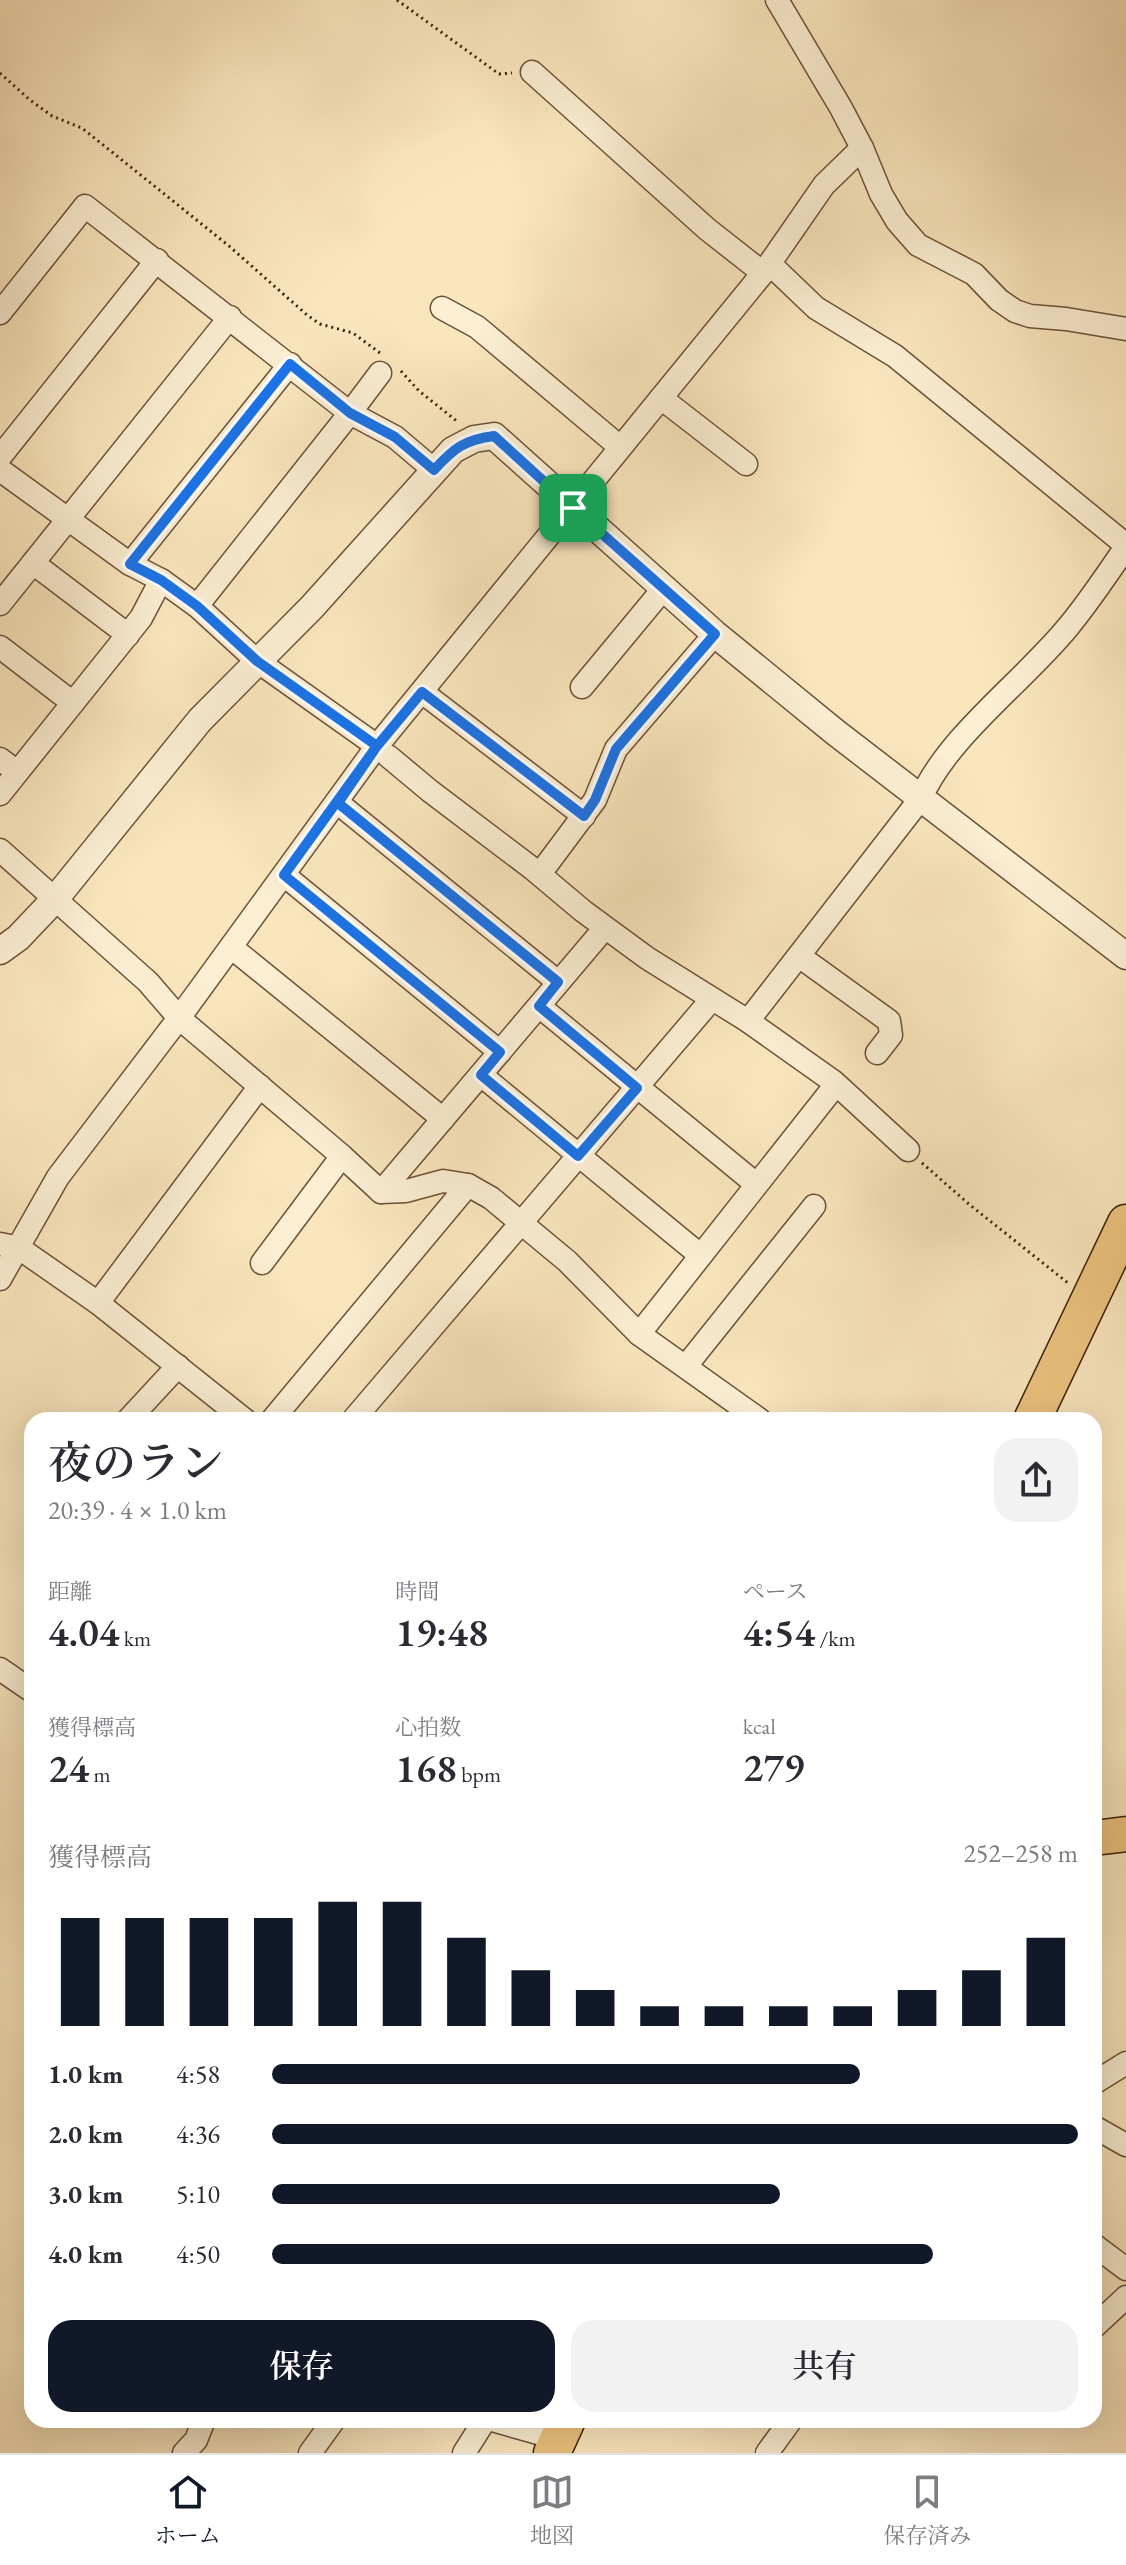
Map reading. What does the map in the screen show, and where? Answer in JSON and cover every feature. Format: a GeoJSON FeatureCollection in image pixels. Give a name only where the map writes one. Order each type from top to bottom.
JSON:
{"type":"FeatureCollection","features":[{"type":"Feature","properties":{"kind":"highway"},"geometry":{"type":"LineString","coordinates":[[1036,1412],[1126,1223]]}},
{"type":"Feature","properties":{"kind":"main road"},"geometry":{"type":"LineString","coordinates":[[1102,1837],[1126,1834]]}},
{"type":"Feature","properties":{"kind":"street"},"geometry":{"type":"LineString","coordinates":[[777,0],[841,108],[881,194],[897,221],[918,245],[974,274],[999,300],[1015,311],[1030,316],[1126,329]]}},
{"type":"Feature","properties":{"kind":"street"},"geometry":{"type":"LineString","coordinates":[[532,72],[707,229],[766,268],[816,308],[895,356],[1126,546],[1068,627],[929,779],[921,798],[748,1021]]}},
{"type":"Feature","properties":{"kind":"street"},"geometry":{"type":"LineString","coordinates":[[0,1279],[9,1246],[58,1177],[338,803],[383,751],[422,692],[766,268],[824,185],[862,148]]}},
{"type":"Feature","properties":{"kind":"street"},"geometry":{"type":"LineString","coordinates":[[0,313],[85,206],[350,413],[395,437],[434,470]]}},
{"type":"Feature","properties":{"kind":"street"},"geometry":{"type":"LineString","coordinates":[[0,457],[157,260]]}},
{"type":"Feature","properties":{"kind":"street"},"geometry":{"type":"LineString","coordinates":[[442,308],[477,327],[620,447]]}},
{"type":"Feature","properties":{"kind":"street"},"geometry":{"type":"LineString","coordinates":[[0,604],[230,317]]}},
{"type":"Feature","properties":{"kind":"street"},"geometry":{"type":"LineString","coordinates":[[197,606],[350,413],[385,363]]}},
{"type":"Feature","properties":{"kind":"street"},"geometry":{"type":"LineString","coordinates":[[130,564],[290,364]]}},
{"type":"Feature","properties":{"kind":"street"},"geometry":{"type":"LineString","coordinates":[[661,398],[746,464]]}},
{"type":"Feature","properties":{"kind":"street"},"geometry":{"type":"LineString","coordinates":[[0,951],[18,938],[56,898],[200,720],[312,607],[453,450],[474,439],[494,436],[715,634],[835,732],[1126,956]]}},
{"type":"Feature","properties":{"kind":"street"},"geometry":{"type":"LineString","coordinates":[[0,470],[67,521],[197,606],[257,661],[383,751],[636,951],[748,1021],[834,1082],[908,1150]]}},
{"type":"Feature","properties":{"kind":"street"},"geometry":{"type":"LineString","coordinates":[[33,563],[128,635]]}},
{"type":"Feature","properties":{"kind":"street"},"geometry":{"type":"LineString","coordinates":[[0,794],[8,766],[73,703],[141,618],[161,580]]}},
{"type":"Feature","properties":{"kind":"street"},"geometry":{"type":"LineString","coordinates":[[582,687],[664,588]]}},
{"type":"Feature","properties":{"kind":"street"},"geometry":{"type":"LineString","coordinates":[[545,867],[595,800],[616,749],[715,634]]}},
{"type":"Feature","properties":{"kind":"street"},"geometry":{"type":"LineString","coordinates":[[0,647],[73,703]]}},
{"type":"Feature","properties":{"kind":"street"},"geometry":{"type":"LineString","coordinates":[[422,692],[584,816]]}},
{"type":"Feature","properties":{"kind":"street"},"geometry":{"type":"LineString","coordinates":[[338,803],[558,982]]}},
{"type":"Feature","properties":{"kind":"street"},"geometry":{"type":"LineString","coordinates":[[0,850],[148,982],[179,1018],[381,1192],[406,1191],[443,1181],[468,1185],[491,1198],[567,1261],[639,1334],[749,1412]]}},
{"type":"Feature","properties":{"kind":"street"},"geometry":{"type":"LineString","coordinates":[[284,875],[500,1052]]}},
{"type":"Feature","properties":{"kind":"street"},"geometry":{"type":"LineString","coordinates":[[381,1192],[598,936]]}},
{"type":"Feature","properties":{"kind":"street"},"geometry":{"type":"LineString","coordinates":[[231,947],[443,1119]]}},
{"type":"Feature","properties":{"kind":"street"},"geometry":{"type":"LineString","coordinates":[[799,956],[889,1021],[891,1035],[877,1053]]}},
{"type":"Feature","properties":{"kind":"street"},"geometry":{"type":"LineString","coordinates":[[539,1006],[756,1184]]}},
{"type":"Feature","properties":{"kind":"street"},"geometry":{"type":"LineString","coordinates":[[360,1412],[706,1006]]}},
{"type":"Feature","properties":{"kind":"street"},"geometry":{"type":"LineString","coordinates":[[481,1075],[700,1255]]}},
{"type":"Feature","properties":{"kind":"street"},"geometry":{"type":"LineString","coordinates":[[98,1303],[260,1086]]}},
{"type":"Feature","properties":{"kind":"street"},"geometry":{"type":"LineString","coordinates":[[639,1334],[830,1092]]}},
{"type":"Feature","properties":{"kind":"street"},"geometry":{"type":"LineString","coordinates":[[262,1263],[342,1156]]}},
{"type":"Feature","properties":{"kind":"street"},"geometry":{"type":"LineString","coordinates":[[279,1412],[468,1185]]}},
{"type":"Feature","properties":{"kind":"street"},"geometry":{"type":"LineString","coordinates":[[686,1366],[814,1206]]}},
{"type":"Feature","properties":{"kind":"street"},"geometry":{"type":"LineString","coordinates":[[9,1246],[98,1303],[235,1412]]}},
{"type":"Feature","properties":{"kind":"street"},"geometry":{"type":"LineString","coordinates":[[135,1412],[178,1366]]}},
{"type":"Feature","properties":{"kind":"street"},"geometry":{"type":"LineString","coordinates":[[0,1669],[24,1686]]}},
{"type":"Feature","properties":{"kind":"street"},"geometry":{"type":"LineString","coordinates":[[1102,2078],[1126,2063]]}},
{"type":"Feature","properties":{"kind":"street"},"geometry":{"type":"LineString","coordinates":[[1102,2132],[1126,2145]]}},
{"type":"Feature","properties":{"kind":"street"},"geometry":{"type":"LineString","coordinates":[[1102,2251],[1126,2269]]}},
{"type":"Feature","properties":{"kind":"street"},"geometry":{"type":"LineString","coordinates":[[1102,2320],[1126,2297]]}},
{"type":"Feature","properties":{"kind":"street"},"geometry":{"type":"LineString","coordinates":[[184,2453],[196,2440],[201,2428]]}},
{"type":"Feature","properties":{"kind":"street"},"geometry":{"type":"LineString","coordinates":[[310,2453],[328,2428]]}},
{"type":"Feature","properties":{"kind":"street"},"geometry":{"type":"LineString","coordinates":[[464,2453],[480,2428]]}},
{"type":"Feature","properties":{"kind":"street"},"geometry":{"type":"LineString","coordinates":[[524,2428],[559,2437]]}},
{"type":"Feature","properties":{"kind":"street"},"geometry":{"type":"LineString","coordinates":[[767,2453],[785,2428]]}},
{"type":"Feature","properties":{"kind":"path"},"geometry":{"type":"LineString","coordinates":[[397,0],[499,74],[532,72]]}},
{"type":"Feature","properties":{"kind":"path"},"geometry":{"type":"LineString","coordinates":[[0,73],[52,116],[82,128],[229,246],[307,315],[320,324],[353,333],[464,427],[474,439]]}},
{"type":"Feature","properties":{"kind":"path"},"geometry":{"type":"LineString","coordinates":[[908,1150],[1089,1302]]}},
{"type":"Feature","properties":{"kind":"route"},"geometry":{"type":"LineString","coordinates":[[573,508],[494,436],[474,439],[453,450],[434,470],[395,437],[350,413],[290,364],[130,564],[161,580],[197,606],[257,661],[377,746],[284,875],[500,1052],[481,1075],[578,1156],[637,1088],[539,1006],[558,982],[338,803],[377,746],[422,692],[584,816],[595,800],[616,749],[715,634],[573,508]]}}]}
